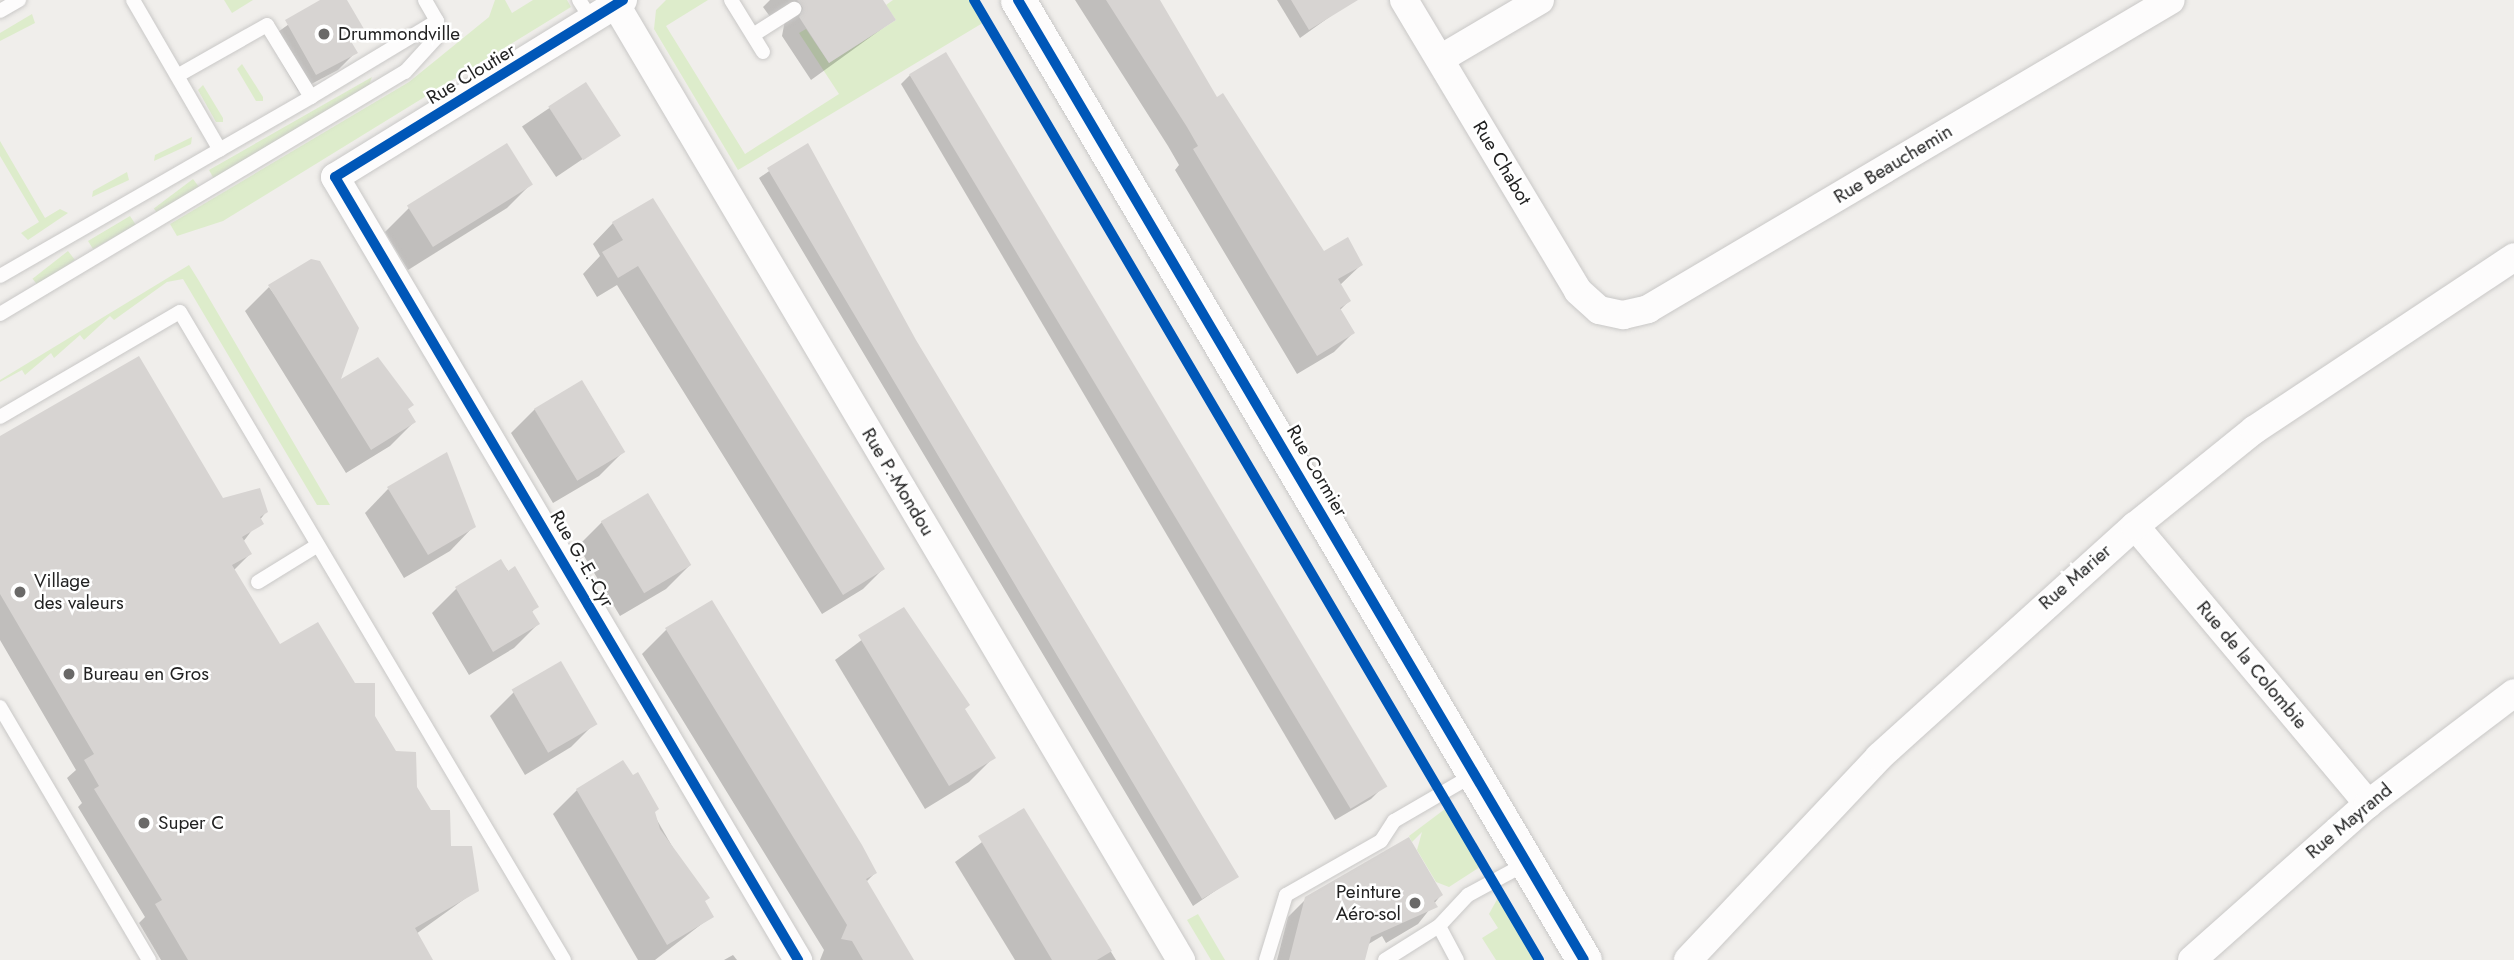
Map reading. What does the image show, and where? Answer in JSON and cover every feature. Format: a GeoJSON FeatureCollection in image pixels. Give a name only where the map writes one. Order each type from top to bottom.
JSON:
{"type":"FeatureCollection","features":[{"type":"Feature","properties":{"kind":"street","name":"Rue Cormier"},"geometry":{"type":"LineString","coordinates":[[1018,0],[1584,960]]}},
{"type":"Feature","properties":{"kind":"street","name":"Rue Chabot"},"geometry":{"type":"LineString","coordinates":[[1404,0],[1578,291],[1611,314]]}},
{"type":"Feature","properties":{"kind":"street"},"geometry":{"type":"LineString","coordinates":[[1440,59],[1540,0]]}},
{"type":"Feature","properties":{"kind":"street","name":"Rue Beauchemin"},"geometry":{"type":"LineString","coordinates":[[1611,314],[1648,309],[2171,0]]}},
{"type":"Feature","properties":{"kind":"street","name":"Rue Cloutier"},"geometry":{"type":"LineString","coordinates":[[335,177],[585,10],[620,2]]}},
{"type":"Feature","properties":{"kind":"street","name":"Rue P.-Mondou"},"geometry":{"type":"LineString","coordinates":[[620,2],[1181,960]]}},
{"type":"Feature","properties":{"kind":"street","name":"Rue G.-E.-Cyr"},"geometry":{"type":"LineString","coordinates":[[335,177],[798,960]]}},
{"type":"Feature","properties":{"kind":"street","name":"Rue Marier"},"geometry":{"type":"LineString","coordinates":[[1688,960],[1879,757],[2135,526],[2265,422],[2514,257]]}},
{"type":"Feature","properties":{"kind":"street","name":"Rue de la Colombie"},"geometry":{"type":"LineString","coordinates":[[2135,526],[2368,804]]}},
{"type":"Feature","properties":{"kind":"street","name":"Rue Mayrand"},"geometry":{"type":"LineString","coordinates":[[2192,960],[2368,804],[2514,693]]}},
{"type":"Feature","properties":{"kind":"lane"},"geometry":{"type":"LineString","coordinates":[[0,11],[19,0]]}},
{"type":"Feature","properties":{"kind":"lane"},"geometry":{"type":"LineString","coordinates":[[133,0],[220,150]]}},
{"type":"Feature","properties":{"kind":"lane"},"geometry":{"type":"LineString","coordinates":[[0,314],[405,72],[429,49],[438,22],[425,0]]}},
{"type":"Feature","properties":{"kind":"lane"},"geometry":{"type":"LineString","coordinates":[[736,2],[763,52]]}},
{"type":"Feature","properties":{"kind":"lane"},"geometry":{"type":"LineString","coordinates":[[753,36],[794,9]]}},
{"type":"Feature","properties":{"kind":"lane"},"geometry":{"type":"LineString","coordinates":[[0,276],[438,22]]}},
{"type":"Feature","properties":{"kind":"lane"},"geometry":{"type":"LineString","coordinates":[[177,76],[267,25],[311,97]]}},
{"type":"Feature","properties":{"kind":"lane"},"geometry":{"type":"LineString","coordinates":[[0,417],[180,312],[564,960]]}},
{"type":"Feature","properties":{"kind":"lane"},"geometry":{"type":"LineString","coordinates":[[258,582],[318,545]]}},
{"type":"Feature","properties":{"kind":"lane"},"geometry":{"type":"LineString","coordinates":[[0,707],[149,960]]}},
{"type":"Feature","properties":{"kind":"lane"},"geometry":{"type":"LineString","coordinates":[[1266,960],[1286,895],[1381,841],[1394,821],[1475,774]]}},
{"type":"Feature","properties":{"kind":"lane"},"geometry":{"type":"LineString","coordinates":[[1385,960],[1438,926],[1468,895],[1528,863]]}},
{"type":"Feature","properties":{"kind":"lane"},"geometry":{"type":"LineString","coordinates":[[1438,926],[1457,960]]}},
{"type":"Feature","properties":{"kind":"green space"},"geometry":{"type":"Polygon","coordinates":[[[224,0],[253,0],[232,13],[224,0]]]}},
{"type":"Feature","properties":{"kind":"green space"},"geometry":{"type":"Polygon","coordinates":[[[495,0],[505,0],[512,13],[533,0],[567,0],[571,7],[223,221],[177,236],[170,224],[409,82],[489,17],[495,0]]]}},
{"type":"Feature","properties":{"kind":"green space"},"geometry":{"type":"Polygon","coordinates":[[[666,0],[708,0],[666,26],[745,154],[839,94],[799,33],[806,29],[829,63],[896,20],[886,5],[893,0],[974,0],[986,21],[738,170],[654,29],[656,10],[666,0]]]}},
{"type":"Feature","properties":{"kind":"green space"},"geometry":{"type":"Polygon","coordinates":[[[32,14],[35,23],[0,41],[0,33],[32,14]]]}},
{"type":"Feature","properties":{"kind":"green space"},"geometry":{"type":"Polygon","coordinates":[[[242,64],[263,101],[256,101],[237,69],[242,64]]]}},
{"type":"Feature","properties":{"kind":"green space"},"geometry":{"type":"Polygon","coordinates":[[[372,77],[369,85],[214,179],[209,170],[372,77]]]}},
{"type":"Feature","properties":{"kind":"green space"},"geometry":{"type":"Polygon","coordinates":[[[203,85],[223,122],[216,122],[198,90],[203,85]]]}},
{"type":"Feature","properties":{"kind":"green space"},"geometry":{"type":"Polygon","coordinates":[[[192,137],[191,144],[154,161],[155,155],[192,137]]]}},
{"type":"Feature","properties":{"kind":"green space"},"geometry":{"type":"Polygon","coordinates":[[[0,141],[45,218],[60,209],[68,213],[28,240],[21,233],[39,222],[0,156],[0,141]]]}},
{"type":"Feature","properties":{"kind":"green space"},"geometry":{"type":"Polygon","coordinates":[[[127,172],[129,180],[92,197],[93,191],[127,172]]]}},
{"type":"Feature","properties":{"kind":"green space"},"geometry":{"type":"Polygon","coordinates":[[[193,179],[199,187],[160,216],[154,208],[193,179]]]}},
{"type":"Feature","properties":{"kind":"green space"},"geometry":{"type":"Polygon","coordinates":[[[130,216],[136,225],[93,249],[88,241],[130,216]]]}},
{"type":"Feature","properties":{"kind":"green space"},"geometry":{"type":"Polygon","coordinates":[[[68,251],[75,260],[39,287],[33,279],[68,251]]]}},
{"type":"Feature","properties":{"kind":"green space"},"geometry":{"type":"Polygon","coordinates":[[[189,265],[330,505],[317,505],[183,279],[167,282],[114,320],[110,316],[84,340],[80,335],[54,358],[51,353],[25,375],[22,370],[0,382],[189,265]]]}},
{"type":"Feature","properties":{"kind":"green space"},"geometry":{"type":"Polygon","coordinates":[[[1449,806],[1483,865],[1449,887],[1436,882],[1417,850],[1422,832],[1412,842],[1409,836],[1449,806]]]}},
{"type":"Feature","properties":{"kind":"green space"},"geometry":{"type":"Polygon","coordinates":[[[1500,894],[1539,960],[1496,960],[1482,938],[1498,928],[1489,914],[1500,894]]]}},
{"type":"Feature","properties":{"kind":"green space"},"geometry":{"type":"Polygon","coordinates":[[[1198,914],[1225,960],[1211,960],[1187,920],[1198,914]]]}},
{"type":"Feature","properties":{"kind":"building","name":"Drummondville"},"geometry":{"type":"Polygon","coordinates":[[[320,0],[347,0],[364,29],[349,38],[358,53],[316,75],[285,20],[320,0]]]}},
{"type":"Feature","properties":{"kind":"building"},"geometry":{"type":"Polygon","coordinates":[[[797,0],[883,0],[896,20],[829,63],[799,17],[803,8],[797,0]]]}},
{"type":"Feature","properties":{"kind":"building"},"geometry":{"type":"Polygon","coordinates":[[[1106,0],[1160,0],[1217,97],[1223,93],[1324,251],[1348,237],[1363,265],[1338,279],[1351,301],[1340,308],[1355,333],[1317,356],[1193,149],[1198,146],[1187,127],[1106,0]]]}},
{"type":"Feature","properties":{"kind":"building"},"geometry":{"type":"Polygon","coordinates":[[[1291,0],[1358,0],[1309,30],[1291,0]]]}},
{"type":"Feature","properties":{"kind":"building"},"geometry":{"type":"Polygon","coordinates":[[[946,52],[1387,787],[1351,809],[909,74],[946,52]]]}},
{"type":"Feature","properties":{"kind":"building"},"geometry":{"type":"Polygon","coordinates":[[[586,82],[621,136],[583,160],[548,107],[586,82]]]}},
{"type":"Feature","properties":{"kind":"building"},"geometry":{"type":"Polygon","coordinates":[[[507,143],[533,185],[433,247],[407,206],[507,143]]]}},
{"type":"Feature","properties":{"kind":"building"},"geometry":{"type":"Polygon","coordinates":[[[808,143],[916,340],[1239,877],[1202,899],[767,168],[808,143]]]}},
{"type":"Feature","properties":{"kind":"building"},"geometry":{"type":"Polygon","coordinates":[[[653,198],[885,569],[843,595],[638,266],[618,278],[602,252],[623,240],[612,222],[653,198]]]}},
{"type":"Feature","properties":{"kind":"building"},"geometry":{"type":"Polygon","coordinates":[[[311,259],[320,261],[359,328],[341,379],[378,357],[414,405],[408,409],[416,422],[371,450],[268,285],[311,259]]]}},
{"type":"Feature","properties":{"kind":"building"},"geometry":{"type":"Polygon","coordinates":[[[139,356],[223,498],[260,488],[268,512],[260,517],[264,524],[242,537],[252,554],[232,565],[280,644],[318,622],[355,683],[375,683],[375,716],[396,751],[416,752],[417,787],[431,810],[450,810],[451,846],[472,846],[479,891],[415,928],[433,960],[188,960],[155,904],[162,900],[94,789],[99,786],[84,760],[94,754],[0,594],[0,436],[139,356]]]}},
{"type":"Feature","properties":{"kind":"building"},"geometry":{"type":"Polygon","coordinates":[[[582,380],[625,452],[577,481],[534,409],[582,380]]]}},
{"type":"Feature","properties":{"kind":"building"},"geometry":{"type":"Polygon","coordinates":[[[447,452],[476,527],[428,555],[387,487],[447,452]]]}},
{"type":"Feature","properties":{"kind":"building"},"geometry":{"type":"Polygon","coordinates":[[[648,493],[691,565],[644,593],[601,521],[648,493]]]}},
{"type":"Feature","properties":{"kind":"building"},"geometry":{"type":"Polygon","coordinates":[[[501,559],[508,571],[515,566],[539,607],[532,611],[540,624],[493,652],[455,587],[501,559]]]}},
{"type":"Feature","properties":{"kind":"building"},"geometry":{"type":"Polygon","coordinates":[[[712,600],[862,845],[877,873],[866,879],[914,960],[863,960],[852,941],[841,939],[847,925],[665,628],[712,600]]]}},
{"type":"Feature","properties":{"kind":"building"},"geometry":{"type":"Polygon","coordinates":[[[904,607],[970,705],[965,709],[996,758],[949,786],[858,635],[904,607]]]}},
{"type":"Feature","properties":{"kind":"building"},"geometry":{"type":"Polygon","coordinates":[[[561,661],[598,724],[548,753],[512,690],[561,661]]]}},
{"type":"Feature","properties":{"kind":"building"},"geometry":{"type":"Polygon","coordinates":[[[623,760],[633,775],[638,772],[659,809],[655,812],[660,829],[710,898],[705,901],[714,917],[667,945],[576,789],[623,760]]]}},
{"type":"Feature","properties":{"kind":"building"},"geometry":{"type":"Polygon","coordinates":[[[1024,808],[1112,951],[1097,960],[1052,960],[978,836],[1024,808]]]}},
{"type":"Feature","properties":{"kind":"building"},"geometry":{"type":"Polygon","coordinates":[[[1409,837],[1443,895],[1434,901],[1438,907],[1371,937],[1365,960],[1289,960],[1305,897],[1409,837]]]}},
{"type":"Feature","properties":{"kind":"cycle path"},"geometry":{"type":"LineString","coordinates":[[623,0],[335,177],[798,960]]}},
{"type":"Feature","properties":{"kind":"cycle path"},"geometry":{"type":"LineString","coordinates":[[974,0],[1539,960]]}},
{"type":"Feature","properties":{"kind":"cycle path"},"geometry":{"type":"LineString","coordinates":[[1018,0],[1584,960]]}},
{"type":"Feature","properties":{"kind":"place","name":"Drummondville"},"geometry":{"type":"Point","coordinates":[324,34]}},
{"type":"Feature","properties":{"kind":"place","name":"Village des valeurs"},"geometry":{"type":"Point","coordinates":[20,592]}},
{"type":"Feature","properties":{"kind":"place","name":"Bureau en Gros"},"geometry":{"type":"Point","coordinates":[69,674]}},
{"type":"Feature","properties":{"kind":"place","name":"Super C"},"geometry":{"type":"Point","coordinates":[144,823]}},
{"type":"Feature","properties":{"kind":"place","name":"Peinture Aéro-sol"},"geometry":{"type":"Point","coordinates":[1415,903]}}]}
